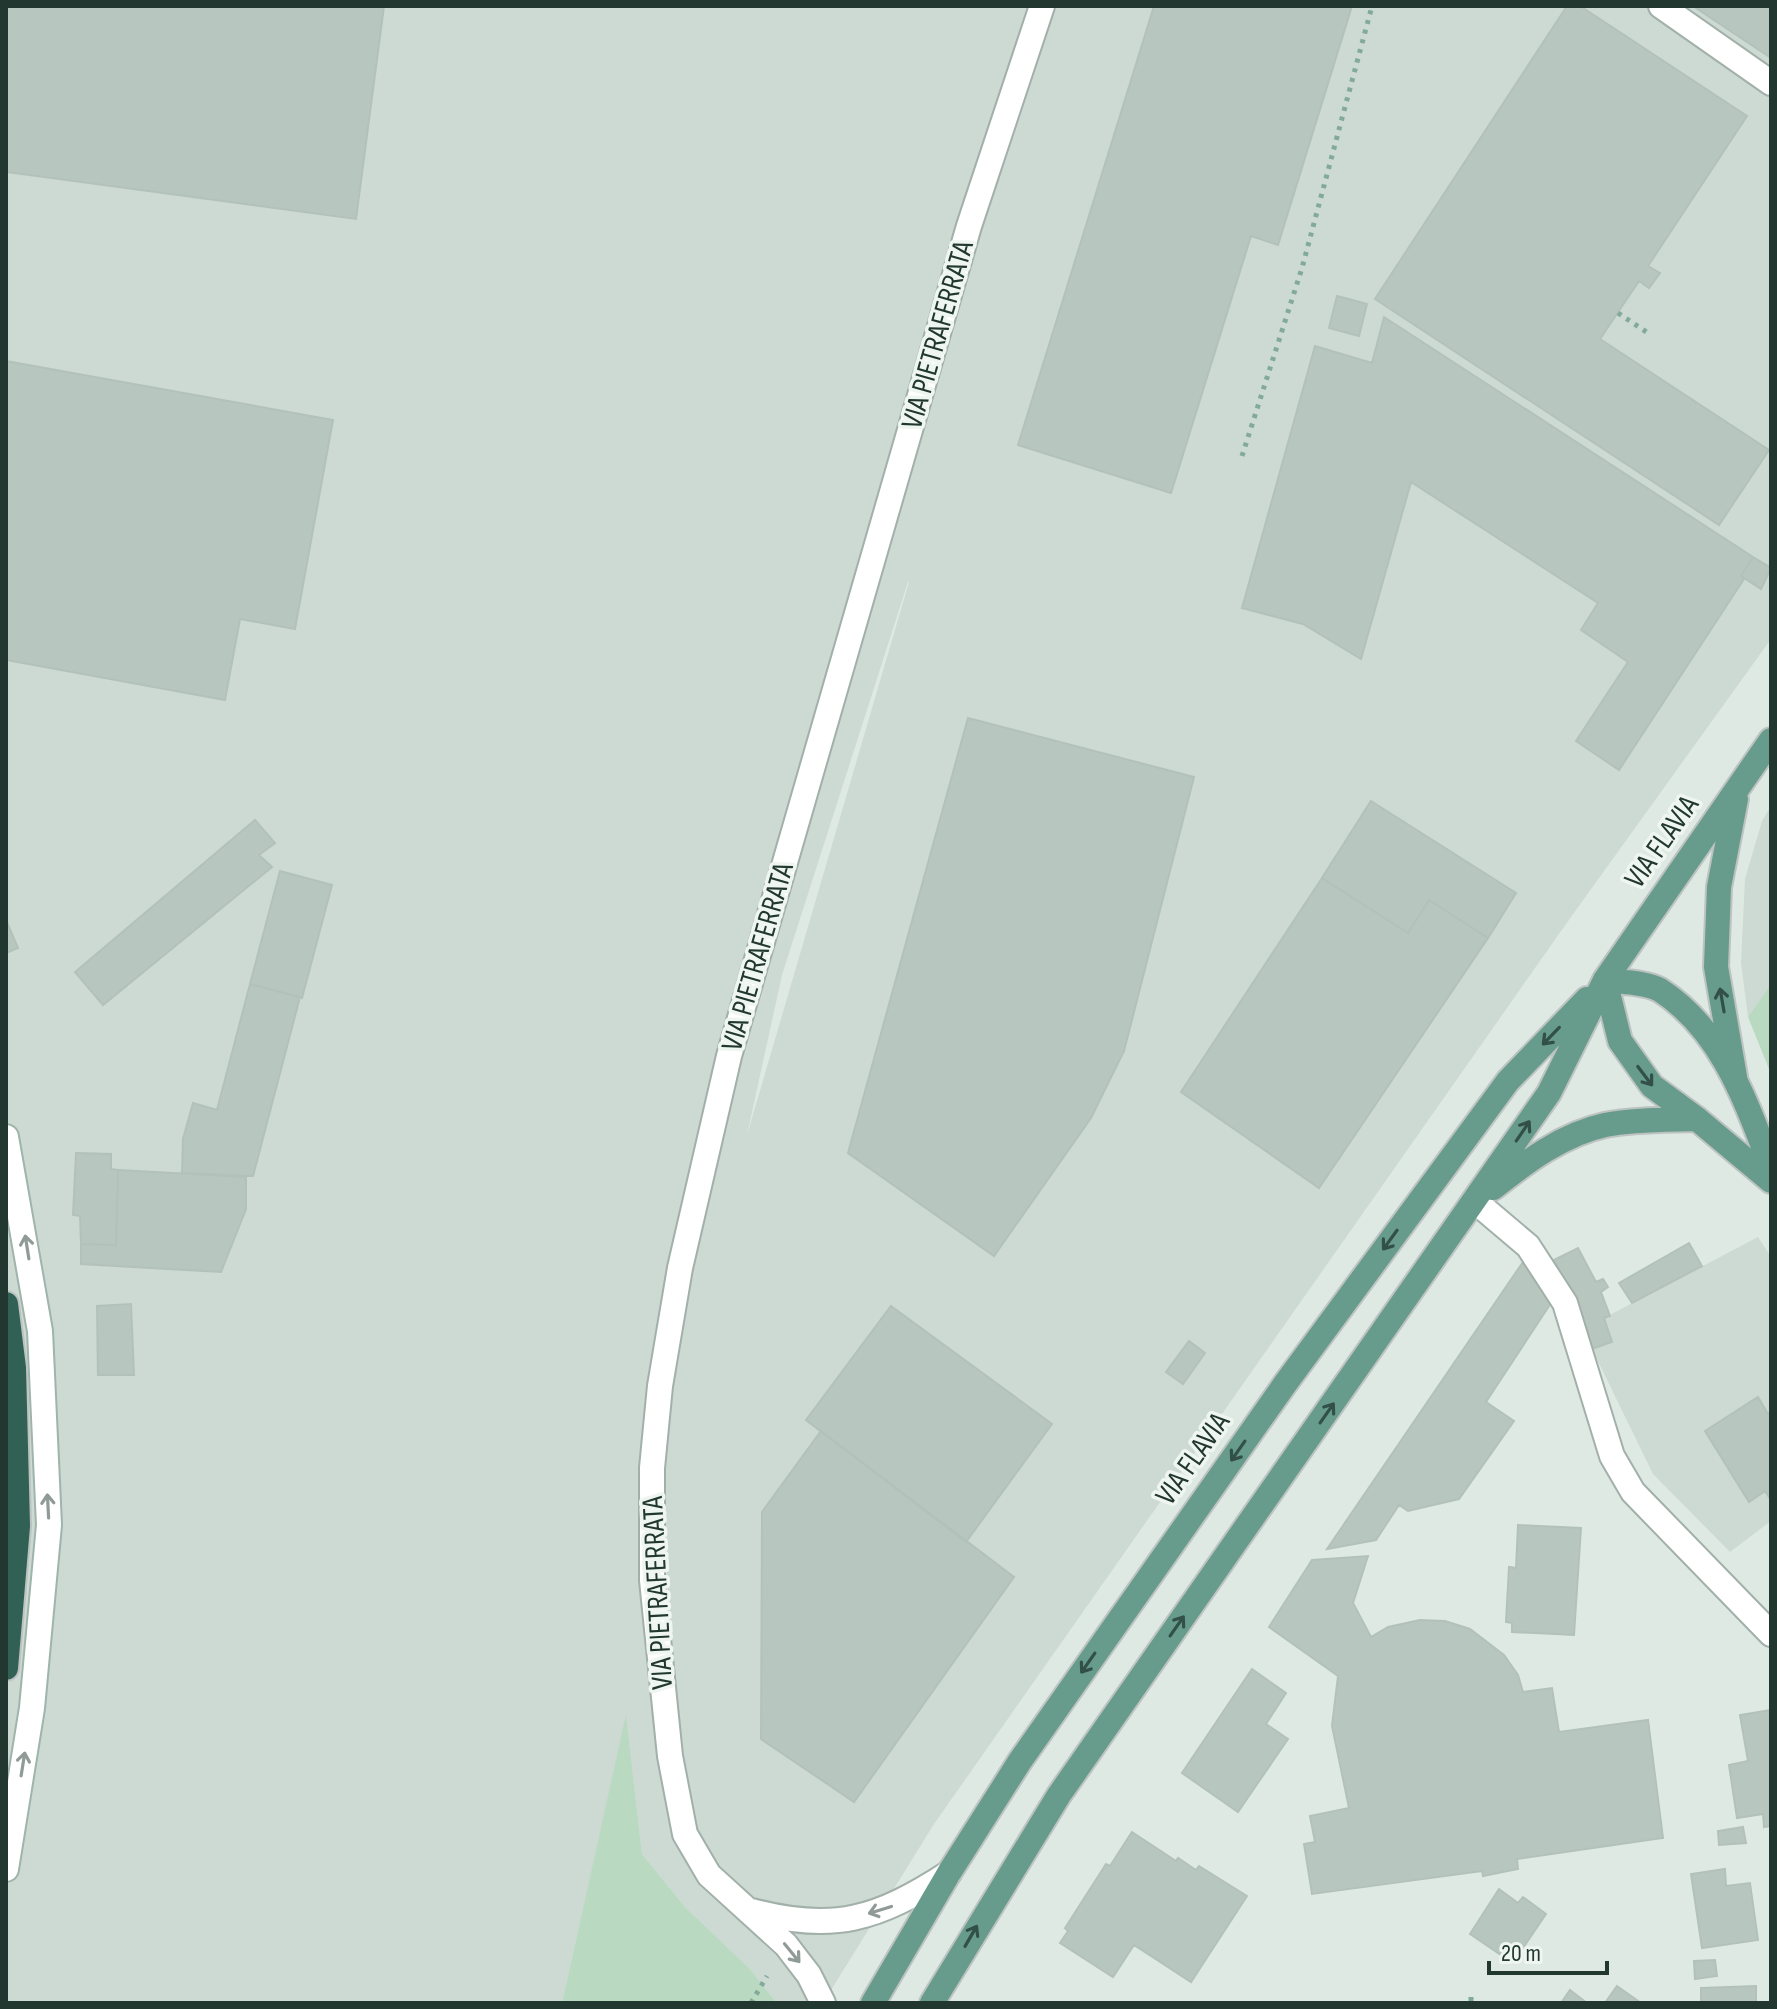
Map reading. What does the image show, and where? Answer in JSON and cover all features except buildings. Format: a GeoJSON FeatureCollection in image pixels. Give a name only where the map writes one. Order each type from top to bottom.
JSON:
{"type":"FeatureCollection","features":[{"type":"Feature","properties":{"kind":"highway"},"geometry":{"type":"LineString","coordinates":[[6,1304],[14,1368],[18,1526],[6,1668]]}},
{"type":"Feature","properties":{"kind":"main road","name":"VIA FLAVIA"},"geometry":{"type":"LineString","coordinates":[[932,2003],[1059,1795],[1476,1202],[1549,1093],[1605,980],[1771,740]]}},
{"type":"Feature","properties":{"kind":"main road"},"geometry":{"type":"LineString","coordinates":[[1735,1077],[1716,967],[1719,887],[1738,788]]}},
{"type":"Feature","properties":{"kind":"main road","name":"VIA FLAVIA"},"geometry":{"type":"LineString","coordinates":[[873,2003],[949,1873],[1087,1665],[1410,1213],[1508,1081],[1605,980]]}},
{"type":"Feature","properties":{"kind":"main road"},"geometry":{"type":"LineString","coordinates":[[1771,1167],[1735,1077],[1702,1026],[1658,988],[1605,980],[1620,1041],[1652,1086],[1771,1181]]}},
{"type":"Feature","properties":{"kind":"main road"},"geometry":{"type":"LineString","coordinates":[[1476,1202],[1526,1162],[1565,1140],[1604,1125],[1697,1119]]}},
{"type":"Feature","properties":{"kind":"street","name":"VIA PIETRAFERRATA"},"geometry":{"type":"LineString","coordinates":[[823,2003],[809,1975],[786,1945],[709,1875],[685,1834],[670,1756],[652,1580],[652,1468],[660,1386],[680,1268],[729,1056],[969,226],[1042,6]]}},
{"type":"Feature","properties":{"kind":"street"},"geometry":{"type":"LineString","coordinates":[[1661,6],[1771,83]]}},
{"type":"Feature","properties":{"kind":"street"},"geometry":{"type":"LineString","coordinates":[[6,1137],[40,1331],[49,1525],[32,1708],[6,1869]]}},
{"type":"Feature","properties":{"kind":"street"},"geometry":{"type":"LineString","coordinates":[[1476,1202],[1528,1246],[1565,1303],[1612,1456],[1633,1492],[1771,1634]]}},
{"type":"Feature","properties":{"kind":"street","name":"VIA PIETRAFERRATA"},"geometry":{"type":"LineString","coordinates":[[750,1910],[793,1922],[835,1923],[893,1906],[949,1873]]}},
{"type":"Feature","properties":{"kind":"path"},"geometry":{"type":"LineString","coordinates":[[1242,456],[1302,268],[1372,6]]}},
{"type":"Feature","properties":{"kind":"path"},"geometry":{"type":"LineString","coordinates":[[1618,313],[1651,335]]}},
{"type":"Feature","properties":{"kind":"path"},"geometry":{"type":"LineString","coordinates":[[751,2003],[767,1976]]}},
{"type":"Feature","properties":{"kind":"shaded area"},"geometry":{"type":"Polygon","coordinates":[[[6,6],[1771,6],[1771,639],[1566,924],[934,1824],[823,2003],[777,2003],[749,1968],[685,1907],[642,1854],[626,1718],[562,2003],[6,2003],[6,6]],[[909,582],[782,975],[747,1135],[909,582]]]}},
{"type":"Feature","properties":{"kind":"shaded area"},"geometry":{"type":"Polygon","coordinates":[[[1771,806],[1771,984],[1748,1017],[1741,963],[1745,879],[1762,821],[1771,806]]]}},
{"type":"Feature","properties":{"kind":"shaded area"},"geometry":{"type":"Polygon","coordinates":[[[1758,1237],[1771,1257],[1771,1521],[1730,1552],[1653,1474],[1592,1349],[1612,1341],[1604,1318],[1758,1237]]]}},
{"type":"Feature","properties":{"kind":"green space"},"geometry":{"type":"Polygon","coordinates":[[[1771,984],[1771,1074],[1748,1017],[1771,984]]]}},
{"type":"Feature","properties":{"kind":"green space"},"geometry":{"type":"Polygon","coordinates":[[[626,1715],[642,1854],[685,1907],[749,1968],[777,2003],[562,2003],[626,1715]]]}}]}
